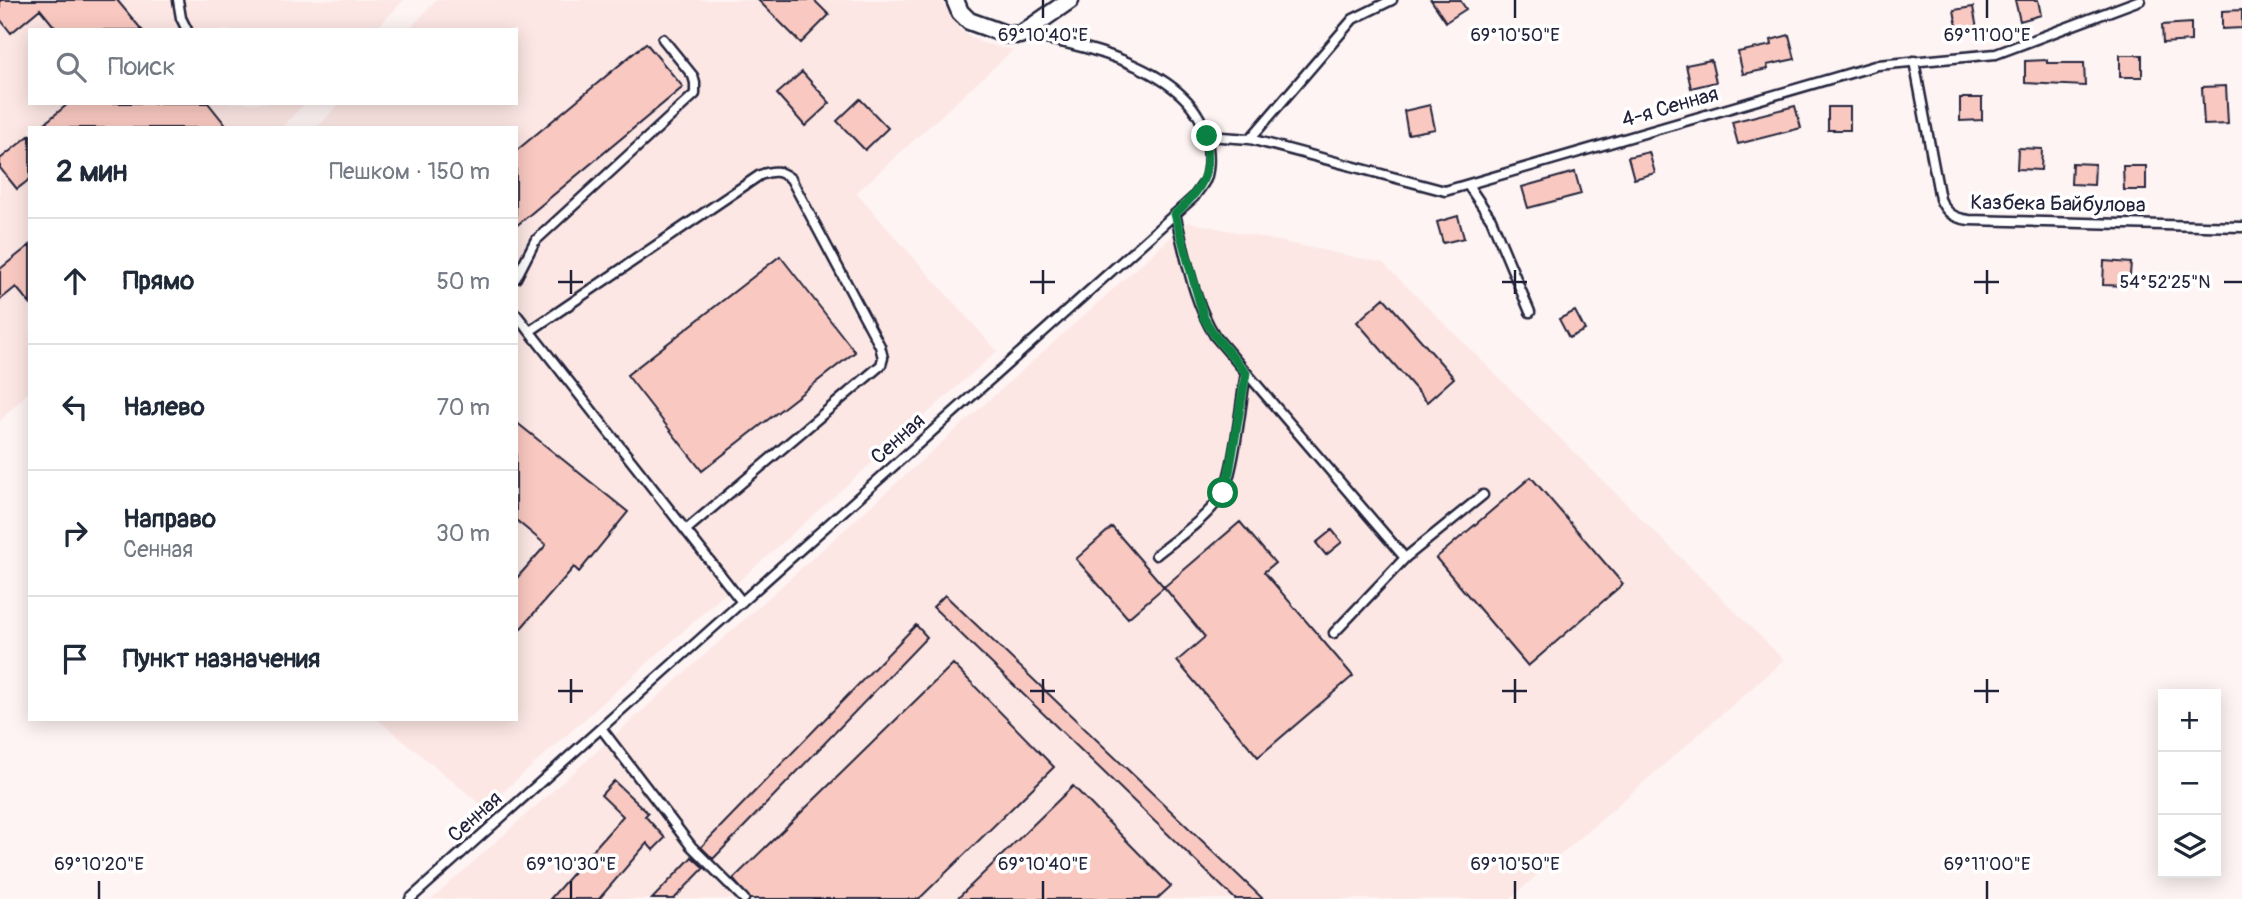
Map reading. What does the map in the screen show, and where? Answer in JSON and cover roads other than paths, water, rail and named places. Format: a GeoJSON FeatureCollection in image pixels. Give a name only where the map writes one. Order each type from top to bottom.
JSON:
{"type":"FeatureCollection","features":[{"type":"Feature","properties":{"kind":"street"},"geometry":{"type":"LineString","coordinates":[[955,0],[960,12],[969,21],[1005,34],[1020,35],[1070,0]]}},
{"type":"Feature","properties":{"kind":"lane"},"geometry":{"type":"LineString","coordinates":[[178,0],[186,28]]}},
{"type":"Feature","properties":{"kind":"lane"},"geometry":{"type":"LineString","coordinates":[[1250,139],[1353,19],[1392,0]]}},
{"type":"Feature","properties":{"kind":"lane","name":"4-я Сенная"},"geometry":{"type":"LineString","coordinates":[[1207,136],[1250,139],[1445,191],[1878,65],[1996,54],[2140,0]]}},
{"type":"Feature","properties":{"kind":"lane","name":"Сенная"},"geometry":{"type":"LineString","coordinates":[[410,899],[1194,197],[1206,178],[1209,156],[1207,136],[1196,113],[1182,96],[1147,71],[1100,52],[1020,35]]}},
{"type":"Feature","properties":{"kind":"lane"},"geometry":{"type":"LineString","coordinates":[[518,274],[535,240],[695,94],[693,76],[663,39]]}},
{"type":"Feature","properties":{"kind":"lane","name":"Казбека Байбулова"},"geometry":{"type":"LineString","coordinates":[[1914,61],[1940,199],[1944,209],[1952,216],[1969,220],[2242,227]]}},
{"type":"Feature","properties":{"kind":"lane"},"geometry":{"type":"LineString","coordinates":[[530,331],[760,174],[782,172],[791,179],[880,346],[883,358],[881,365],[686,530]]}},
{"type":"Feature","properties":{"kind":"lane"},"geometry":{"type":"LineString","coordinates":[[1468,184],[1491,219],[1531,312]]}},
{"type":"Feature","properties":{"kind":"lane"},"geometry":{"type":"LineString","coordinates":[[1175,214],[1204,318],[1215,336],[1405,558]]}},
{"type":"Feature","properties":{"kind":"lane"},"geometry":{"type":"LineString","coordinates":[[518,316],[742,602]]}},
{"type":"Feature","properties":{"kind":"lane"},"geometry":{"type":"LineString","coordinates":[[1156,555],[1211,510],[1223,493],[1229,473],[1246,373]]}},
{"type":"Feature","properties":{"kind":"lane"},"geometry":{"type":"LineString","coordinates":[[1334,633],[1405,558],[1483,495]]}},
{"type":"Feature","properties":{"kind":"lane"},"geometry":{"type":"LineString","coordinates":[[601,729],[691,846],[744,899]]}}]}
